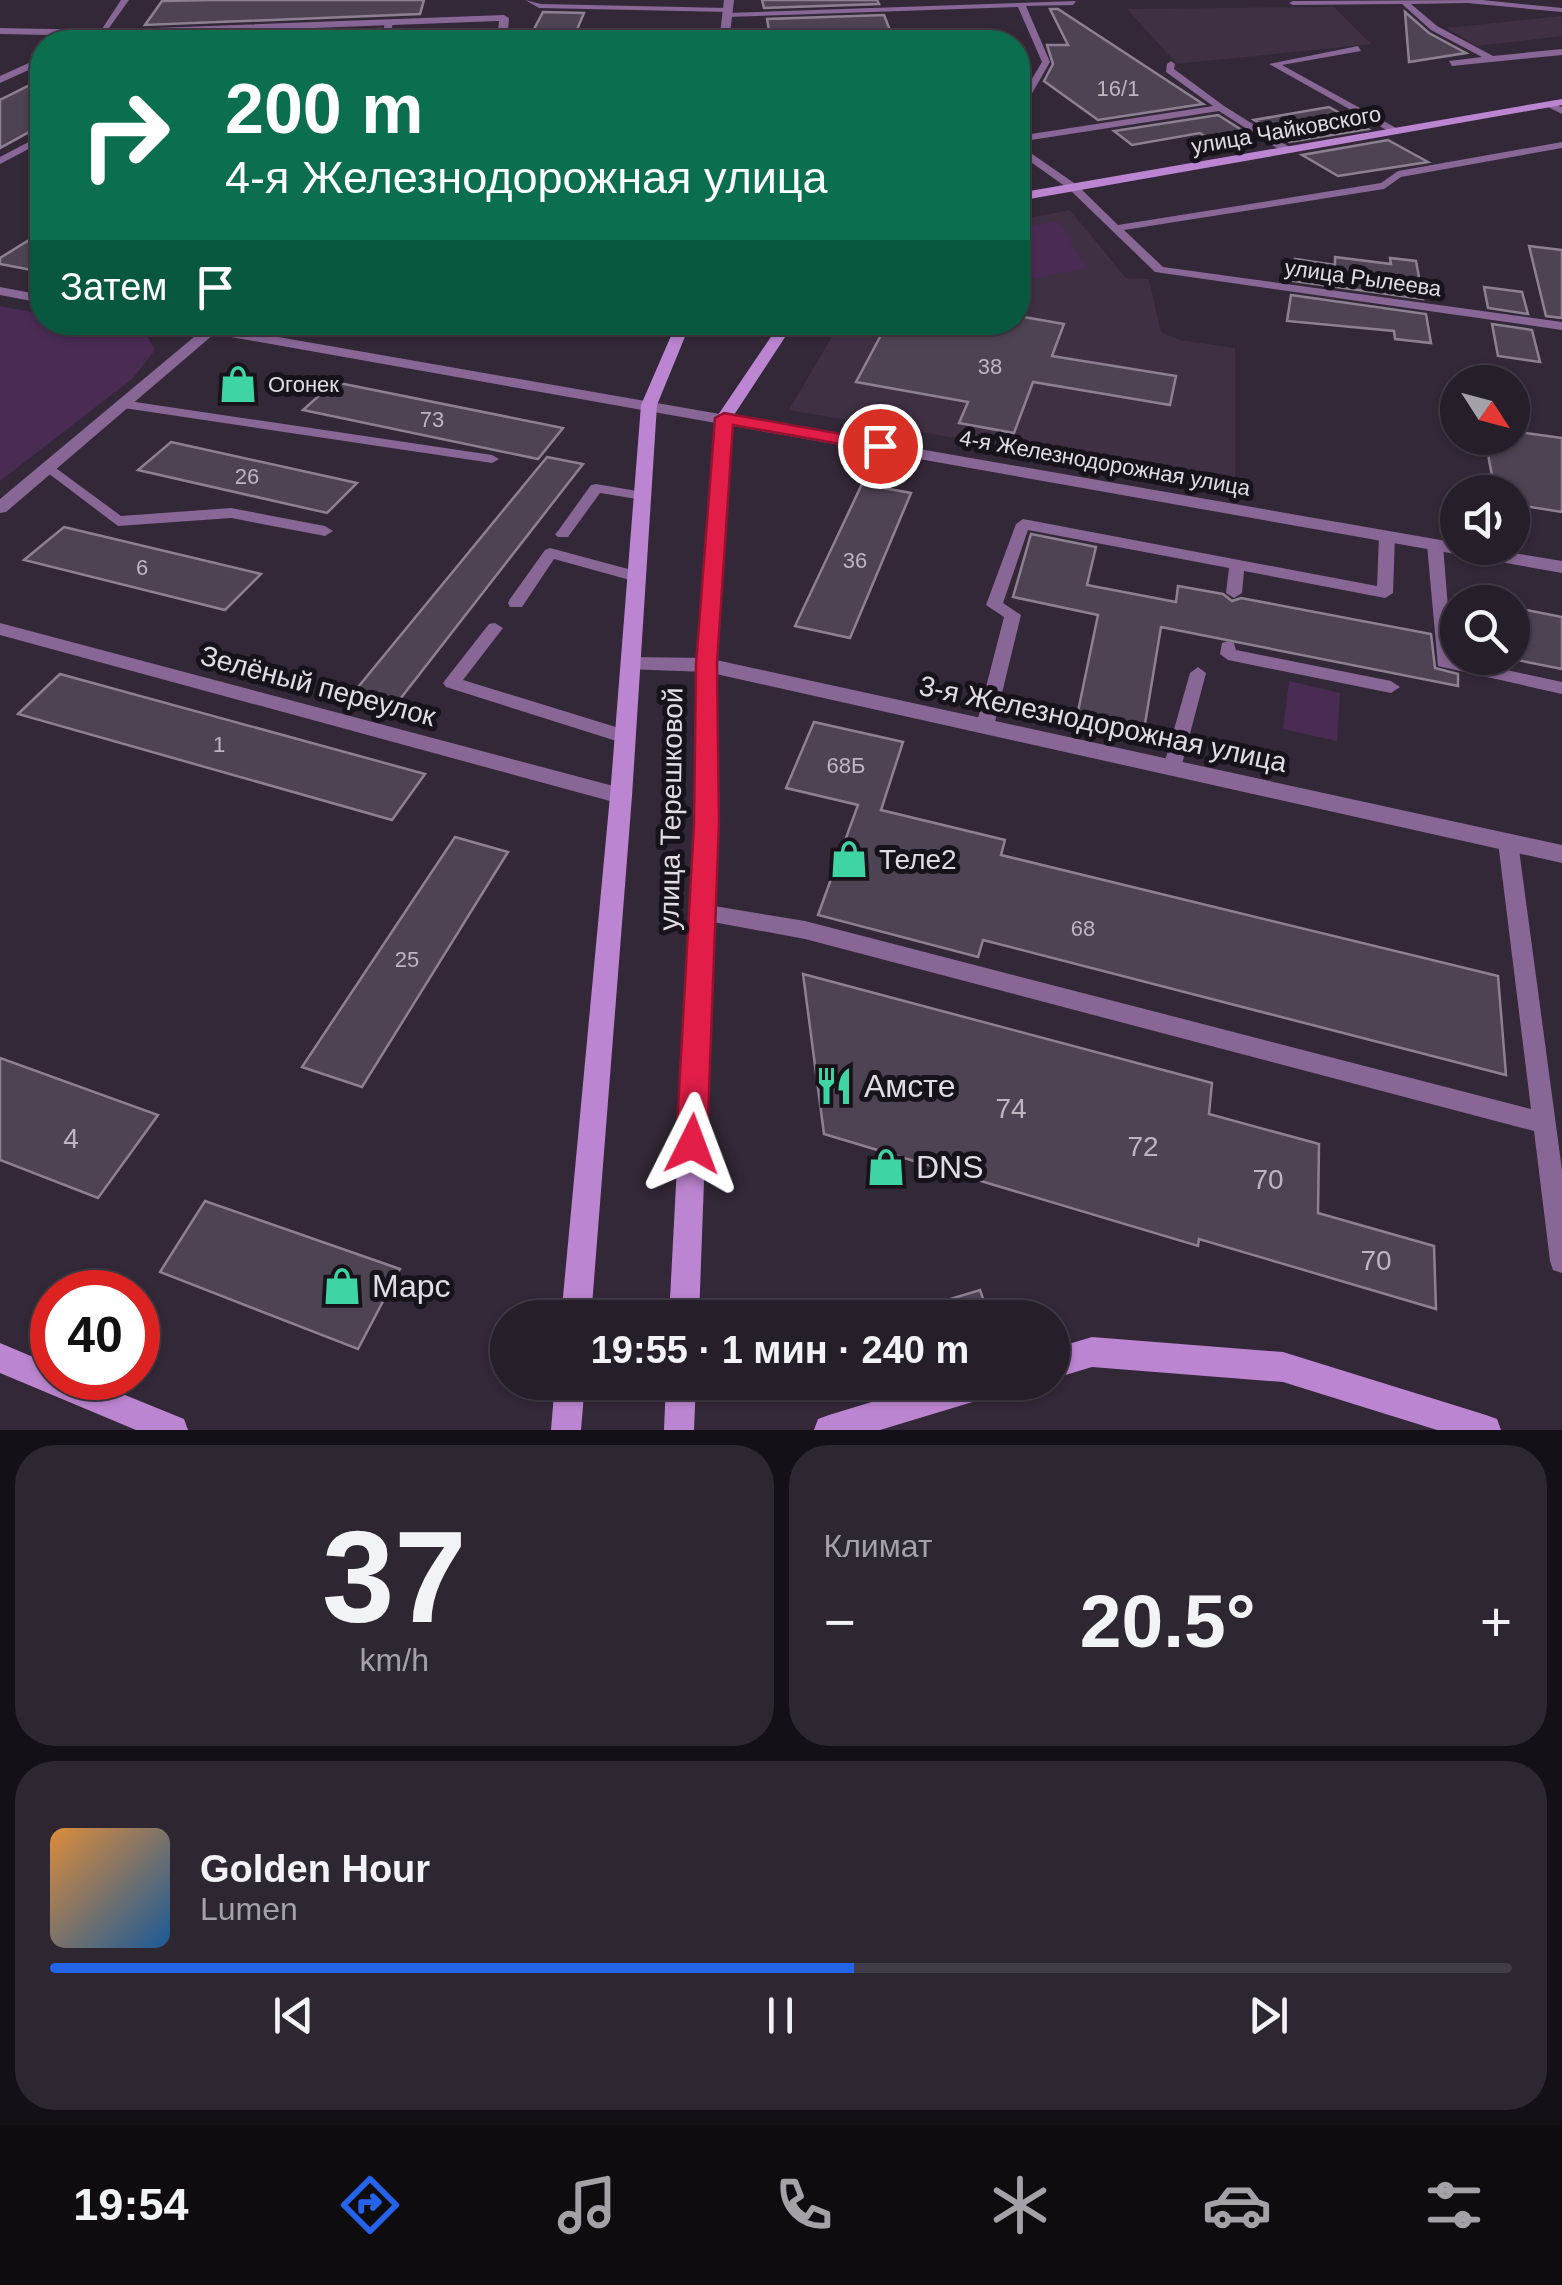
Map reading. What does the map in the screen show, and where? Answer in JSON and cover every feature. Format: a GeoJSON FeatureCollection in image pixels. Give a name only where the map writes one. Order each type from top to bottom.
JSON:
{"type":"FeatureCollection","features":[{"type":"Feature","properties":{"kind":"street"},"geometry":{"type":"LineString","coordinates":[[159,30],[504,18],[503,30]]}},
{"type":"Feature","properties":{"kind":"street"},"geometry":{"type":"LineString","coordinates":[[0,31],[30,31]]}},
{"type":"Feature","properties":{"kind":"street"},"geometry":{"type":"LineString","coordinates":[[0,80],[30,66]]}},
{"type":"Feature","properties":{"kind":"street","name":"улица Чайковского"},"geometry":{"type":"LineString","coordinates":[[1030,195],[1555,103]]}},
{"type":"Feature","properties":{"kind":"street"},"geometry":{"type":"LineString","coordinates":[[0,292],[30,297]]}},
{"type":"Feature","properties":{"kind":"street"},"geometry":{"type":"LineString","coordinates":[[0,508],[204,335]]}},
{"type":"Feature","properties":{"kind":"street","name":"4-я Железнодорожная улица"},"geometry":{"type":"LineString","coordinates":[[264,335],[1562,568]]}},
{"type":"Feature","properties":{"kind":"street","name":"улица Терешковой"},"geometry":{"type":"LineString","coordinates":[[578,1300],[626,738],[649,405],[679,335]]}},
{"type":"Feature","properties":{"kind":"street","name":"улица Терешковой"},"geometry":{"type":"LineString","coordinates":[[685,1300],[702,912],[706,664],[724,418],[779,335]]}},
{"type":"Feature","properties":{"kind":"street","name":"Зелёный переулок"},"geometry":{"type":"LineString","coordinates":[[0,629],[621,796]]}},
{"type":"Feature","properties":{"kind":"street","name":"3-я Железнодорожная улица"},"geometry":{"type":"LineString","coordinates":[[631,664],[706,664],[1562,854]]}},
{"type":"Feature","properties":{"kind":"street"},"geometry":{"type":"LineString","coordinates":[[1070,1359],[1092,1352],[1283,1367],[1486,1430]]}},
{"type":"Feature","properties":{"kind":"street"},"geometry":{"type":"LineString","coordinates":[[0,1358],[156,1427]]}},
{"type":"Feature","properties":{"kind":"street"},"geometry":{"type":"LineString","coordinates":[[566,1430],[568,1400]]}},
{"type":"Feature","properties":{"kind":"street"},"geometry":{"type":"LineString","coordinates":[[679,1430],[680,1400]]}},
{"type":"Feature","properties":{"kind":"street"},"geometry":{"type":"LineString","coordinates":[[829,1430],[929,1400]]}},
{"type":"Feature","properties":{"kind":"lane"},"geometry":{"type":"LineString","coordinates":[[103,30],[126,0]]}},
{"type":"Feature","properties":{"kind":"lane"},"geometry":{"type":"LineString","coordinates":[[529,0],[539,6],[728,8],[1073,2]]}},
{"type":"Feature","properties":{"kind":"lane"},"geometry":{"type":"LineString","coordinates":[[1403,1],[1434,28],[1490,58]]}},
{"type":"Feature","properties":{"kind":"lane"},"geometry":{"type":"LineString","coordinates":[[1292,3],[1468,2],[1562,10]]}},
{"type":"Feature","properties":{"kind":"lane"},"geometry":{"type":"LineString","coordinates":[[1021,4],[1046,62],[1030,89]]}},
{"type":"Feature","properties":{"kind":"lane"},"geometry":{"type":"LineString","coordinates":[[388,30],[390,22]]}},
{"type":"Feature","properties":{"kind":"lane"},"geometry":{"type":"LineString","coordinates":[[1358,49],[1273,64],[1395,131]]}},
{"type":"Feature","properties":{"kind":"lane"},"geometry":{"type":"LineString","coordinates":[[1452,63],[1562,52]]}},
{"type":"Feature","properties":{"kind":"lane"},"geometry":{"type":"LineString","coordinates":[[1172,64],[1169,70],[1287,150]]}},
{"type":"Feature","properties":{"kind":"lane"},"geometry":{"type":"LineString","coordinates":[[1555,103],[1562,112]]}},
{"type":"Feature","properties":{"kind":"lane"},"geometry":{"type":"LineString","coordinates":[[1030,137],[1221,108]]}},
{"type":"Feature","properties":{"kind":"lane"},"geometry":{"type":"LineString","coordinates":[[0,160],[30,144]]}},
{"type":"Feature","properties":{"kind":"lane"},"geometry":{"type":"LineString","coordinates":[[1030,157],[1074,187],[1118,228],[1384,186],[1398,174],[1562,145]]}},
{"type":"Feature","properties":{"kind":"lane","name":"улица Рылеева"},"geometry":{"type":"LineString","coordinates":[[1118,228],[1158,270],[1562,326]]}},
{"type":"Feature","properties":{"kind":"lane"},"geometry":{"type":"LineString","coordinates":[[122,404],[492,459]]}},
{"type":"Feature","properties":{"kind":"lane"},"geometry":{"type":"LineString","coordinates":[[49,467],[118,520],[231,513],[324,531]]}},
{"type":"Feature","properties":{"kind":"lane"},"geometry":{"type":"LineString","coordinates":[[563,534],[596,488],[642,496]]}},
{"type":"Feature","properties":{"kind":"lane"},"geometry":{"type":"LineString","coordinates":[[985,726],[1013,615],[994,605],[1023,524],[1385,594],[1386,536]]}},
{"type":"Feature","properties":{"kind":"lane"},"geometry":{"type":"LineString","coordinates":[[1436,545],[1444,662],[1562,688]]}},
{"type":"Feature","properties":{"kind":"lane"},"geometry":{"type":"LineString","coordinates":[[516,602],[550,553],[637,577]]}},
{"type":"Feature","properties":{"kind":"lane"},"geometry":{"type":"LineString","coordinates":[[1234,593],[1237,563]]}},
{"type":"Feature","properties":{"kind":"lane"},"geometry":{"type":"LineString","coordinates":[[495,628],[452,683],[626,738]]}},
{"type":"Feature","properties":{"kind":"lane"},"geometry":{"type":"LineString","coordinates":[[1228,646],[1228,654],[1391,687]]}},
{"type":"Feature","properties":{"kind":"lane"},"geometry":{"type":"LineString","coordinates":[[1172,768],[1198,673]]}},
{"type":"Feature","properties":{"kind":"lane"},"geometry":{"type":"LineString","coordinates":[[1508,842],[1562,1262]]}},
{"type":"Feature","properties":{"kind":"lane"},"geometry":{"type":"LineString","coordinates":[[702,912],[804,930],[1541,1122]]}},
{"type":"Feature","properties":{"kind":"shaded area"},"geometry":{"type":"Polygon","coordinates":[[[1334,7],[1371,44],[1177,64],[1127,9],[1334,7]]]}},
{"type":"Feature","properties":{"kind":"shaded area"},"geometry":{"type":"Polygon","coordinates":[[[1562,16],[1562,36],[1477,46],[1447,28],[1562,16]]]}},
{"type":"Feature","properties":{"kind":"shaded area"},"geometry":{"type":"Polygon","coordinates":[[[1070,210],[1126,278],[1149,279],[1161,332],[1180,340],[1235,348],[1235,485],[789,410],[833,335],[1030,335],[1030,218],[1070,210]]]}},
{"type":"Feature","properties":{"kind":"shaded area"},"geometry":{"type":"Polygon","coordinates":[[[1058,221],[1087,268],[1030,279],[1030,227],[1058,221]]]}},
{"type":"Feature","properties":{"kind":"shaded area"},"geometry":{"type":"Polygon","coordinates":[[[0,306],[30,312],[30,335],[146,335],[155,350],[132,379],[0,481],[0,306]]]}},
{"type":"Feature","properties":{"kind":"shaded area"},"geometry":{"type":"Polygon","coordinates":[[[1289,681],[1340,693],[1337,741],[1283,729],[1289,681]]]}},
{"type":"Feature","properties":{"kind":"building"},"geometry":{"type":"Polygon","coordinates":[[[424,0],[420,14],[145,25],[162,1],[424,0]]]}},
{"type":"Feature","properties":{"kind":"building"},"geometry":{"type":"Polygon","coordinates":[[[762,0],[877,0],[879,4],[764,8],[762,0]]]}},
{"type":"Feature","properties":{"kind":"building"},"geometry":{"type":"Polygon","coordinates":[[[1050,9],[1058,9],[1203,104],[1098,120],[1044,81],[1053,64],[1047,45],[1068,45],[1050,9]]]}},
{"type":"Feature","properties":{"kind":"building"},"geometry":{"type":"Polygon","coordinates":[[[543,12],[584,13],[577,30],[534,30],[543,12]]]}},
{"type":"Feature","properties":{"kind":"building"},"geometry":{"type":"Polygon","coordinates":[[[1405,12],[1429,33],[1466,53],[1409,62],[1405,12]]]}},
{"type":"Feature","properties":{"kind":"building"},"geometry":{"type":"Polygon","coordinates":[[[884,15],[890,30],[769,30],[767,19],[884,15]]]}},
{"type":"Feature","properties":{"kind":"building"},"geometry":{"type":"Polygon","coordinates":[[[30,85],[30,132],[0,148],[0,100],[30,85]]]}},
{"type":"Feature","properties":{"kind":"building"},"geometry":{"type":"Polygon","coordinates":[[[1329,107],[1368,129],[1289,142],[1254,120],[1329,107]]]}},
{"type":"Feature","properties":{"kind":"building"},"geometry":{"type":"Polygon","coordinates":[[[1218,115],[1248,134],[1210,140],[1200,133],[1132,145],[1114,131],[1218,115]]]}},
{"type":"Feature","properties":{"kind":"building"},"geometry":{"type":"Polygon","coordinates":[[[1388,140],[1428,162],[1338,176],[1302,155],[1388,140]]]}},
{"type":"Feature","properties":{"kind":"building"},"geometry":{"type":"Polygon","coordinates":[[[30,239],[30,270],[0,264],[0,258],[30,239]]]}},
{"type":"Feature","properties":{"kind":"building"},"geometry":{"type":"Polygon","coordinates":[[[1529,246],[1562,250],[1562,318],[1546,316],[1529,246]]]}},
{"type":"Feature","properties":{"kind":"building"},"geometry":{"type":"Polygon","coordinates":[[[1335,257],[1391,264],[1390,258],[1416,261],[1423,299],[1293,281],[1295,259],[1335,265],[1335,257]]]}},
{"type":"Feature","properties":{"kind":"building"},"geometry":{"type":"Polygon","coordinates":[[[1484,287],[1522,292],[1528,314],[1488,308],[1484,287]]]}},
{"type":"Feature","properties":{"kind":"building"},"geometry":{"type":"Polygon","coordinates":[[[1291,295],[1426,314],[1431,343],[1395,339],[1394,331],[1287,321],[1291,295]]]}},
{"type":"Feature","properties":{"kind":"building"},"geometry":{"type":"Polygon","coordinates":[[[1030,318],[1064,324],[1052,356],[1176,376],[1170,405],[1033,382],[1014,433],[959,423],[968,402],[856,382],[881,335],[1030,335],[1030,318]]]}},
{"type":"Feature","properties":{"kind":"building"},"geometry":{"type":"Polygon","coordinates":[[[1492,324],[1532,330],[1540,362],[1498,356],[1492,324]]]}},
{"type":"Feature","properties":{"kind":"building"},"geometry":{"type":"Polygon","coordinates":[[[334,382],[563,428],[538,459],[303,410],[334,382]]]}},
{"type":"Feature","properties":{"kind":"building"},"geometry":{"type":"Polygon","coordinates":[[[1530,434],[1562,438],[1562,512],[1530,507],[1530,475],[1492,475],[1488,455],[1530,455],[1530,434]]]}},
{"type":"Feature","properties":{"kind":"building"},"geometry":{"type":"Polygon","coordinates":[[[171,442],[357,483],[327,513],[138,470],[171,442]]]}},
{"type":"Feature","properties":{"kind":"building"},"geometry":{"type":"Polygon","coordinates":[[[547,457],[583,464],[397,703],[354,692],[547,457]]]}},
{"type":"Feature","properties":{"kind":"building"},"geometry":{"type":"Polygon","coordinates":[[[862,484],[911,493],[850,638],[795,626],[862,484]]]}},
{"type":"Feature","properties":{"kind":"building"},"geometry":{"type":"Polygon","coordinates":[[[64,527],[261,574],[225,610],[24,560],[64,527]]]}},
{"type":"Feature","properties":{"kind":"building"},"geometry":{"type":"Polygon","coordinates":[[[1031,534],[1096,547],[1087,585],[1176,602],[1178,586],[1223,594],[1232,601],[1241,598],[1431,634],[1435,668],[1440,669],[1440,675],[1458,675],[1458,686],[1161,627],[1143,736],[1076,721],[1098,615],[1013,597],[1031,534]]]}},
{"type":"Feature","properties":{"kind":"building"},"geometry":{"type":"Polygon","coordinates":[[[1530,611],[1562,617],[1562,669],[1530,663],[1530,611]]]}},
{"type":"Feature","properties":{"kind":"building"},"geometry":{"type":"Polygon","coordinates":[[[60,674],[425,774],[392,820],[18,714],[60,674]]]}},
{"type":"Feature","properties":{"kind":"building"},"geometry":{"type":"Polygon","coordinates":[[[814,722],[903,742],[881,810],[1005,840],[1001,855],[1498,976],[1506,1075],[983,940],[978,957],[818,915],[858,805],[786,788],[814,722]]]}},
{"type":"Feature","properties":{"kind":"building"},"geometry":{"type":"Polygon","coordinates":[[[455,837],[508,852],[362,1087],[302,1067],[455,837]]]}},
{"type":"Feature","properties":{"kind":"building"},"geometry":{"type":"Polygon","coordinates":[[[803,974],[1212,1083],[1209,1114],[1319,1144],[1318,1213],[1434,1246],[1436,1309],[1199,1239],[1198,1246],[824,1134],[803,974]]]}},
{"type":"Feature","properties":{"kind":"building"},"geometry":{"type":"Polygon","coordinates":[[[0,1058],[158,1115],[98,1198],[0,1160],[0,1058]]]}},
{"type":"Feature","properties":{"kind":"building"},"geometry":{"type":"Polygon","coordinates":[[[205,1201],[400,1269],[358,1349],[160,1272],[205,1201]]]}},
{"type":"Feature","properties":{"kind":"building"},"geometry":{"type":"Polygon","coordinates":[[[980,1290],[984,1300],[947,1300],[980,1290]]]}},
{"type":"Feature","properties":{"kind":"place","name":"Огонек"},"geometry":{"type":"Point","coordinates":[238,384]}},
{"type":"Feature","properties":{"kind":"place","name":"Теле2"},"geometry":{"type":"Point","coordinates":[849,859]}},
{"type":"Feature","properties":{"kind":"place","name":"Амсте"},"geometry":{"type":"Point","coordinates":[834,1086]}},
{"type":"Feature","properties":{"kind":"place","name":"DNS"},"geometry":{"type":"Point","coordinates":[886,1167]}},
{"type":"Feature","properties":{"kind":"place","name":"Марс"},"geometry":{"type":"Point","coordinates":[342,1286]}},
{"type":"Feature","properties":{"kind":"route"},"geometry":{"type":"LineString","coordinates":[[692,1144],[706,823],[706,664],[724,418],[880,446]]}}]}
